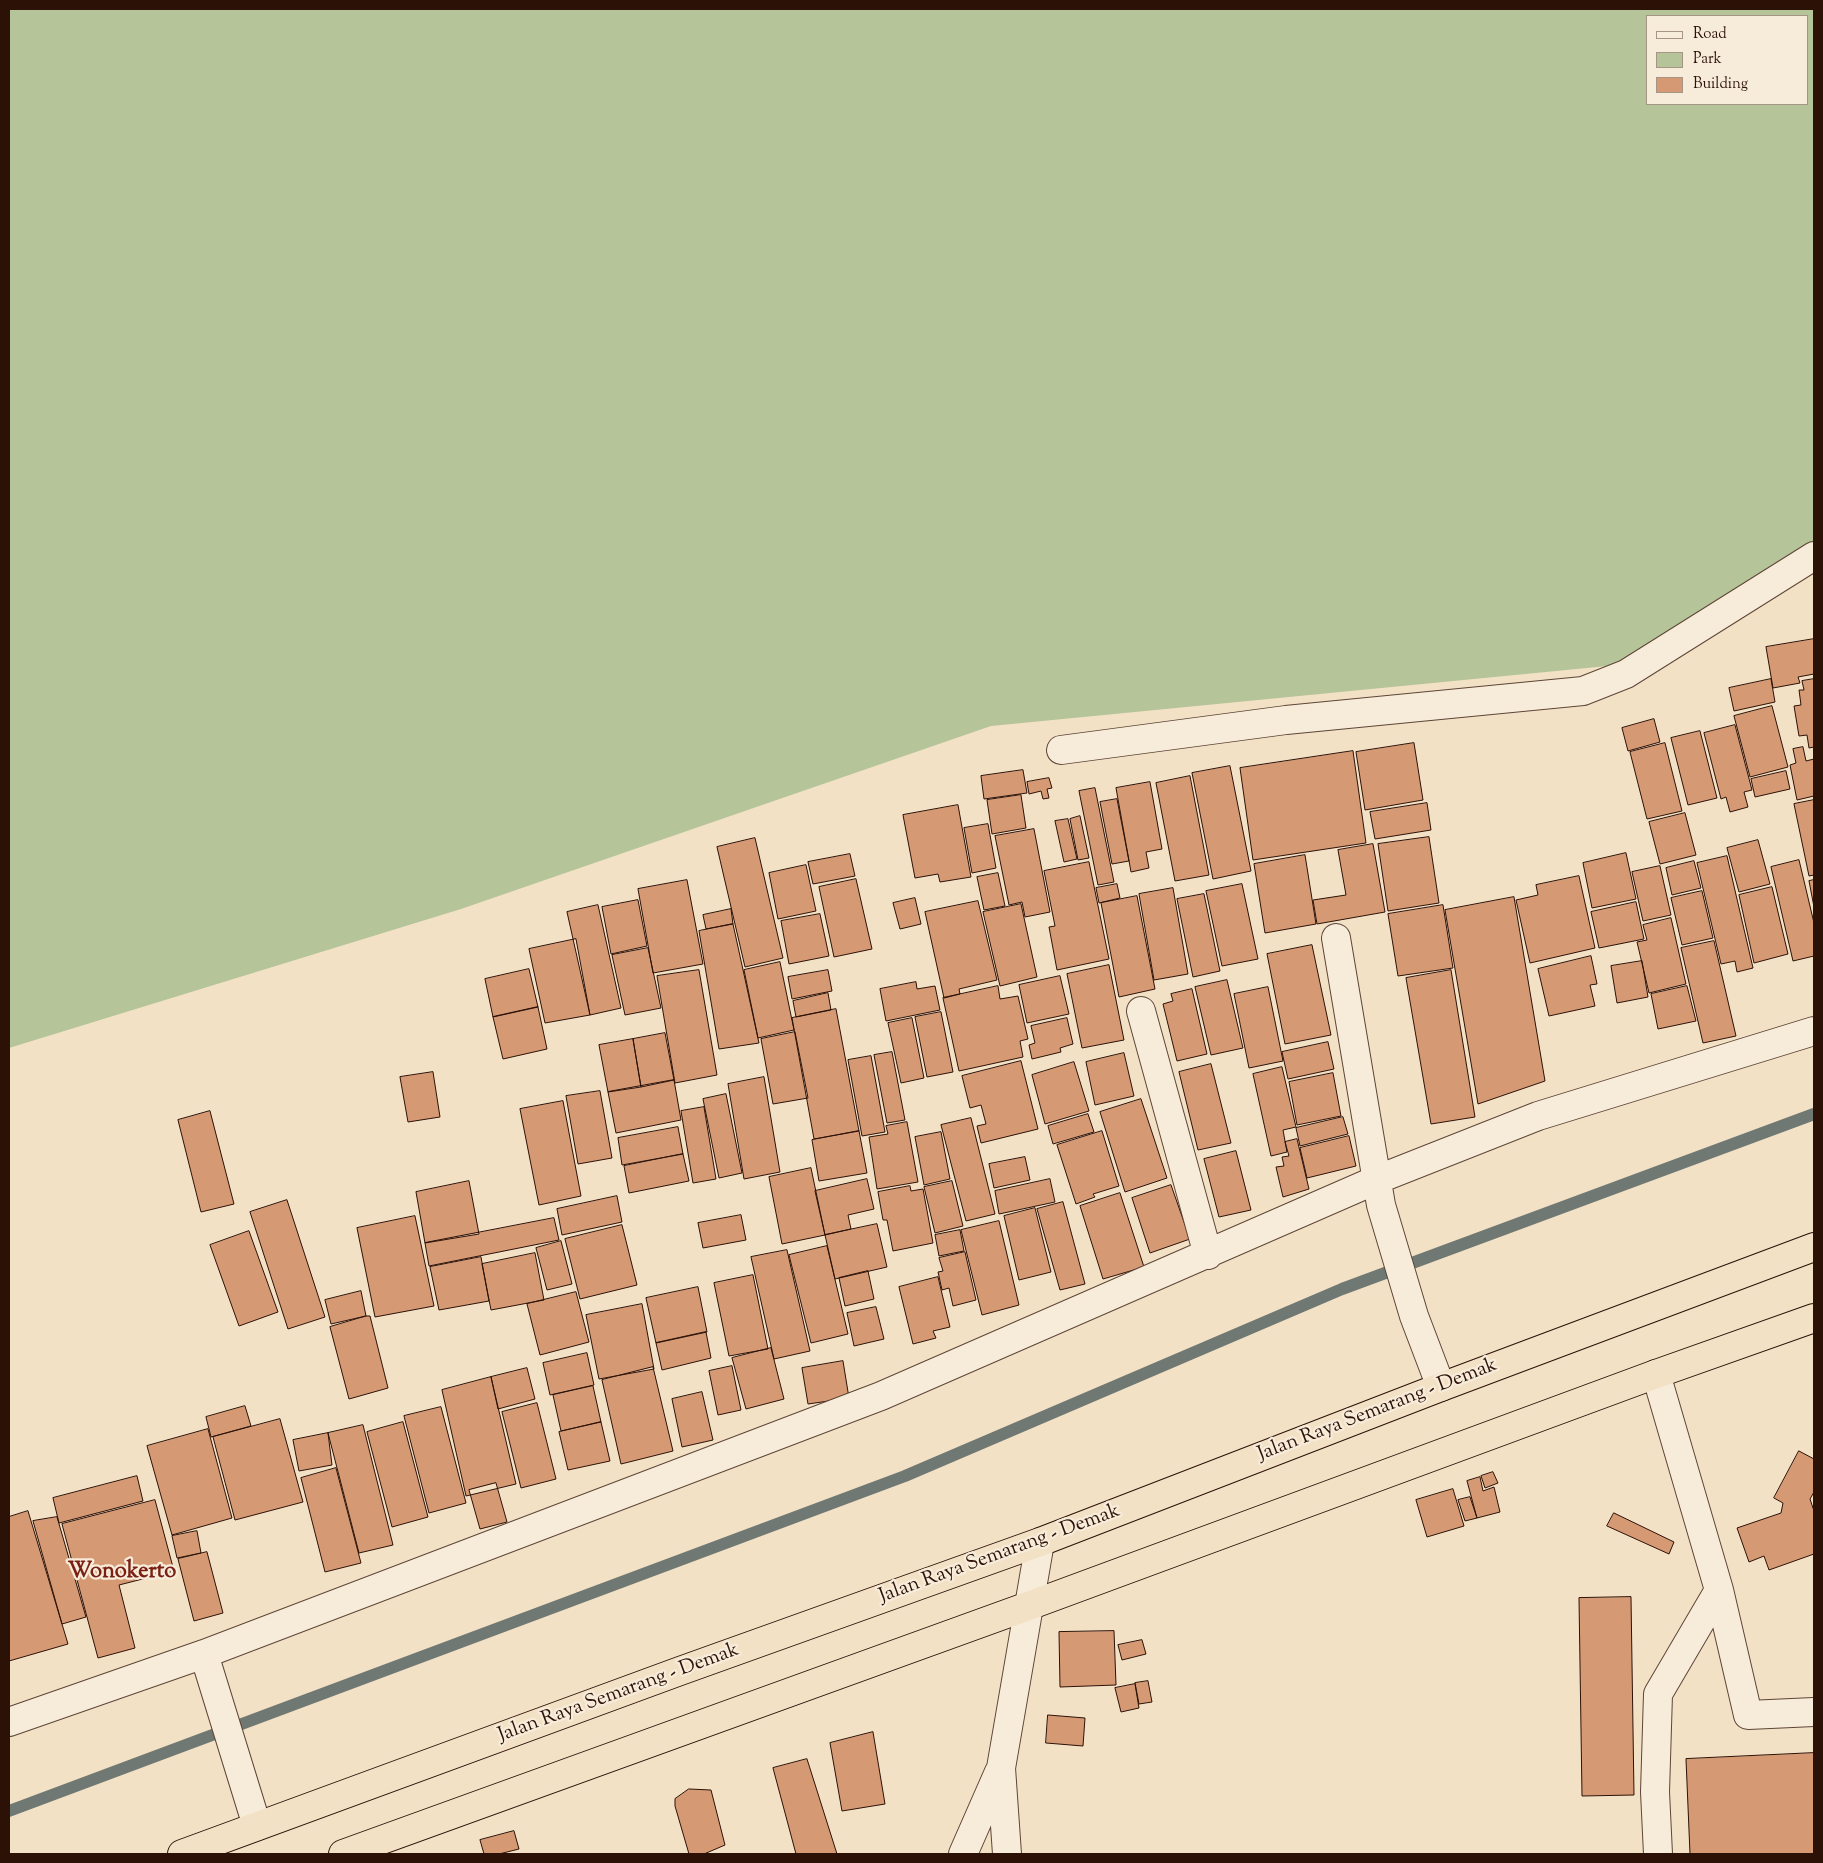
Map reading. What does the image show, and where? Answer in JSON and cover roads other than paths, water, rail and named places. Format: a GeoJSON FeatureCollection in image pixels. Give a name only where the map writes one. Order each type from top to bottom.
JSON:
{"type":"FeatureCollection","features":[{"type":"Feature","properties":{"kind":"highway","name":"Jalan Raya Semarang - Demak"},"geometry":{"type":"LineString","coordinates":[[182,1854],[1040,1542],[1441,1387],[1814,1247]]}},
{"type":"Feature","properties":{"kind":"highway"},"geometry":{"type":"LineString","coordinates":[[343,1854],[1814,1318]]}},
{"type":"Feature","properties":{"kind":"street"},"geometry":{"type":"LineString","coordinates":[[1061,750],[1286,720],[1583,691],[1626,674],[1814,556]]}},
{"type":"Feature","properties":{"kind":"street"},"geometry":{"type":"LineString","coordinates":[[1336,938],[1379,1192],[1414,1316],[1441,1387]]}},
{"type":"Feature","properties":{"kind":"street"},"geometry":{"type":"LineString","coordinates":[[1141,1011],[1208,1255]]}},
{"type":"Feature","properties":{"kind":"street"},"geometry":{"type":"LineString","coordinates":[[9,1722],[207,1663],[882,1396],[1208,1255],[1379,1192],[1538,1116],[1814,1030]]}},
{"type":"Feature","properties":{"kind":"street"},"geometry":{"type":"LineString","coordinates":[[1656,1374],[1718,1590],[1748,1714],[1814,1712]]}},
{"type":"Feature","properties":{"kind":"street"},"geometry":{"type":"LineString","coordinates":[[963,1854],[1001,1768],[1040,1542]]}},
{"type":"Feature","properties":{"kind":"street"},"geometry":{"type":"LineString","coordinates":[[1658,1854],[1655,1792],[1658,1694],[1718,1590]]}},
{"type":"Feature","properties":{"kind":"street"},"geometry":{"type":"LineString","coordinates":[[207,1663],[257,1826]]}},
{"type":"Feature","properties":{"kind":"street"},"geometry":{"type":"LineString","coordinates":[[1001,1768],[1007,1854]]}},
{"type":"Feature","properties":{"kind":"waterway"},"geometry":{"type":"LineString","coordinates":[[9,1811],[905,1476],[1342,1289],[1814,1114]]}},
{"type":"Feature","properties":{"kind":"district","name":"Wonokerto"},"geometry":{"type":"Point","coordinates":[122,1573]}}]}
